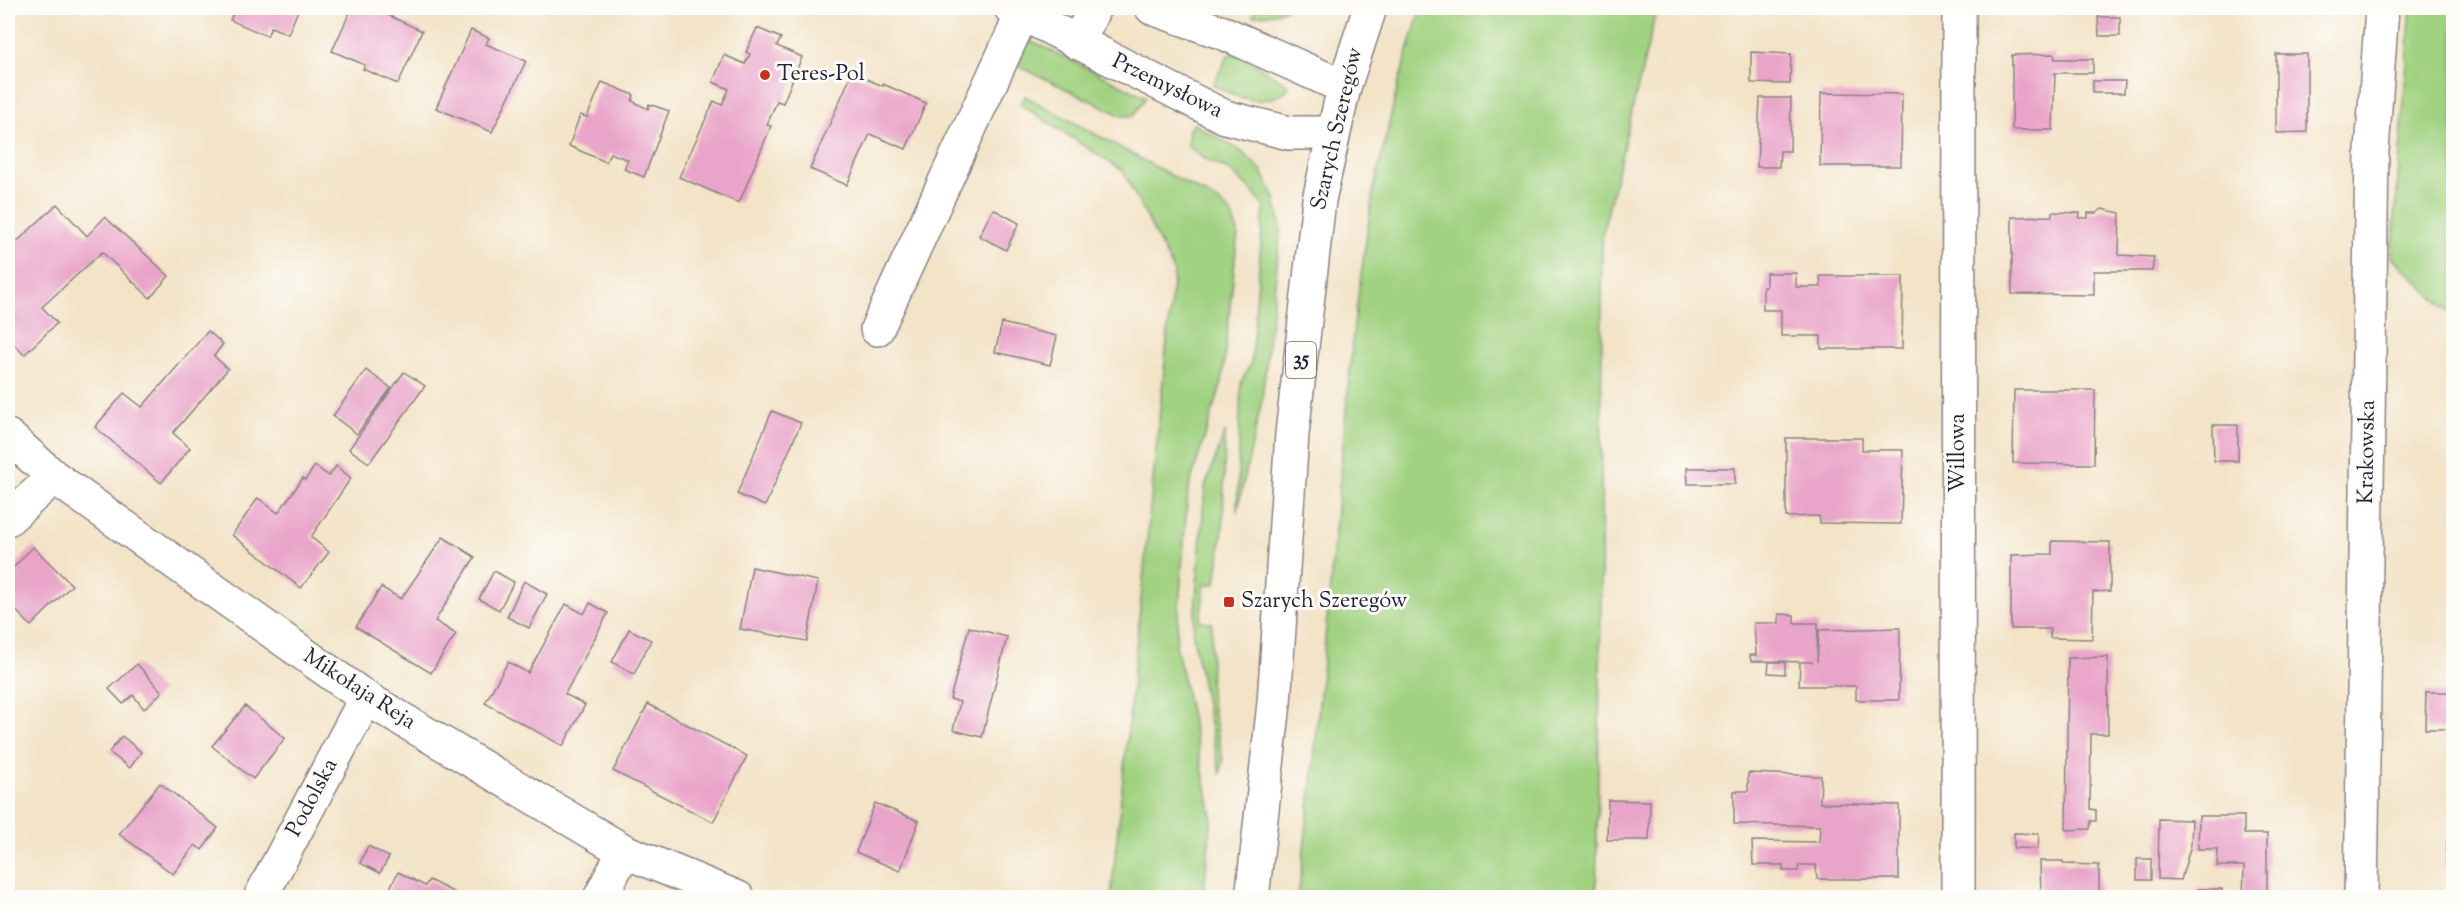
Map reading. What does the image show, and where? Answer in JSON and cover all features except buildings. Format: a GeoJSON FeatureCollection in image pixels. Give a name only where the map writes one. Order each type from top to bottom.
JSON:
{"type":"FeatureCollection","features":[{"type":"Feature","properties":{"kind":"street"},"geometry":{"type":"LineString","coordinates":[[1078,43],[1094,8]]}},
{"type":"Feature","properties":{"kind":"street"},"geometry":{"type":"LineString","coordinates":[[1152,8],[1226,34],[1344,87]]}},
{"type":"Feature","properties":{"kind":"street","name":"Szarych Szeregów"},"geometry":{"type":"LineString","coordinates":[[1252,897],[1274,703],[1292,434],[1319,200],[1344,87],[1370,8]]}},
{"type":"Feature","properties":{"kind":"street","name":"Willowa"},"geometry":{"type":"LineString","coordinates":[[1958,897],[1959,8]]}},
{"type":"Feature","properties":{"kind":"street","name":"Krakowska"},"geometry":{"type":"LineString","coordinates":[[2361,897],[2372,152],[2382,8]]}},
{"type":"Feature","properties":{"kind":"street"},"geometry":{"type":"LineString","coordinates":[[877,329],[1020,10]]}},
{"type":"Feature","properties":{"kind":"street","name":"Przemysłowa"},"geometry":{"type":"LineString","coordinates":[[1020,10],[1078,43],[1225,117],[1289,132],[1333,133]]}},
{"type":"Feature","properties":{"kind":"street","name":"Mikołaja Reja"},"geometry":{"type":"LineString","coordinates":[[8,436],[54,477],[366,698],[624,851],[738,897]]}},
{"type":"Feature","properties":{"kind":"street"},"geometry":{"type":"LineString","coordinates":[[8,519],[54,477]]}},
{"type":"Feature","properties":{"kind":"street","name":"Podolska"},"geometry":{"type":"LineString","coordinates":[[260,897],[366,698]]}},
{"type":"Feature","properties":{"kind":"street"},"geometry":{"type":"LineString","coordinates":[[600,897],[624,851]]}},
{"type":"Feature","properties":{"kind":"green space"},"geometry":{"type":"Polygon","coordinates":[[[1256,8],[1287,8],[1277,13],[1253,16],[1256,8]]]}},
{"type":"Feature","properties":{"kind":"green space"},"geometry":{"type":"Polygon","coordinates":[[[1421,8],[1657,8],[1602,235],[1601,609],[1596,897],[1298,897],[1311,792],[1354,325],[1373,192],[1398,85],[1421,8]]]}},
{"type":"Feature","properties":{"kind":"green space"},"geometry":{"type":"Polygon","coordinates":[[[2411,8],[2453,8],[2453,316],[2392,257],[2411,8]]]}},
{"type":"Feature","properties":{"kind":"green space"},"geometry":{"type":"Polygon","coordinates":[[[1025,42],[1036,43],[1146,97],[1133,116],[1122,116],[1008,61],[1025,42]]]}},
{"type":"Feature","properties":{"kind":"green space"},"geometry":{"type":"Polygon","coordinates":[[[1237,54],[1289,85],[1287,89],[1272,98],[1253,100],[1239,97],[1213,85],[1228,55],[1237,54]]]}},
{"type":"Feature","properties":{"kind":"green space"},"geometry":{"type":"Polygon","coordinates":[[[1025,96],[1217,200],[1231,213],[1238,232],[1222,382],[1188,490],[1176,645],[1212,816],[1203,897],[1111,897],[1174,271],[1123,171],[1020,104],[1025,96]]]}},
{"type":"Feature","properties":{"kind":"green space"},"geometry":{"type":"Polygon","coordinates":[[[1194,124],[1241,151],[1261,170],[1275,198],[1281,229],[1262,400],[1237,512],[1241,383],[1251,363],[1264,207],[1252,191],[1229,170],[1204,159],[1188,146],[1189,129],[1194,124]]]}},
{"type":"Feature","properties":{"kind":"green space"},"geometry":{"type":"Polygon","coordinates":[[[1225,432],[1223,526],[1216,584],[1205,584],[1200,621],[1212,623],[1210,694],[1223,760],[1220,774],[1193,637],[1205,487],[1225,432]]]}},
{"type":"Feature","properties":{"kind":"place","name":"Teres-Pol"},"geometry":{"type":"Point","coordinates":[765,75]}},
{"type":"Feature","properties":{"kind":"place","name":"Szarych Szeregów"},"geometry":{"type":"Point","coordinates":[1229,602]}}]}
